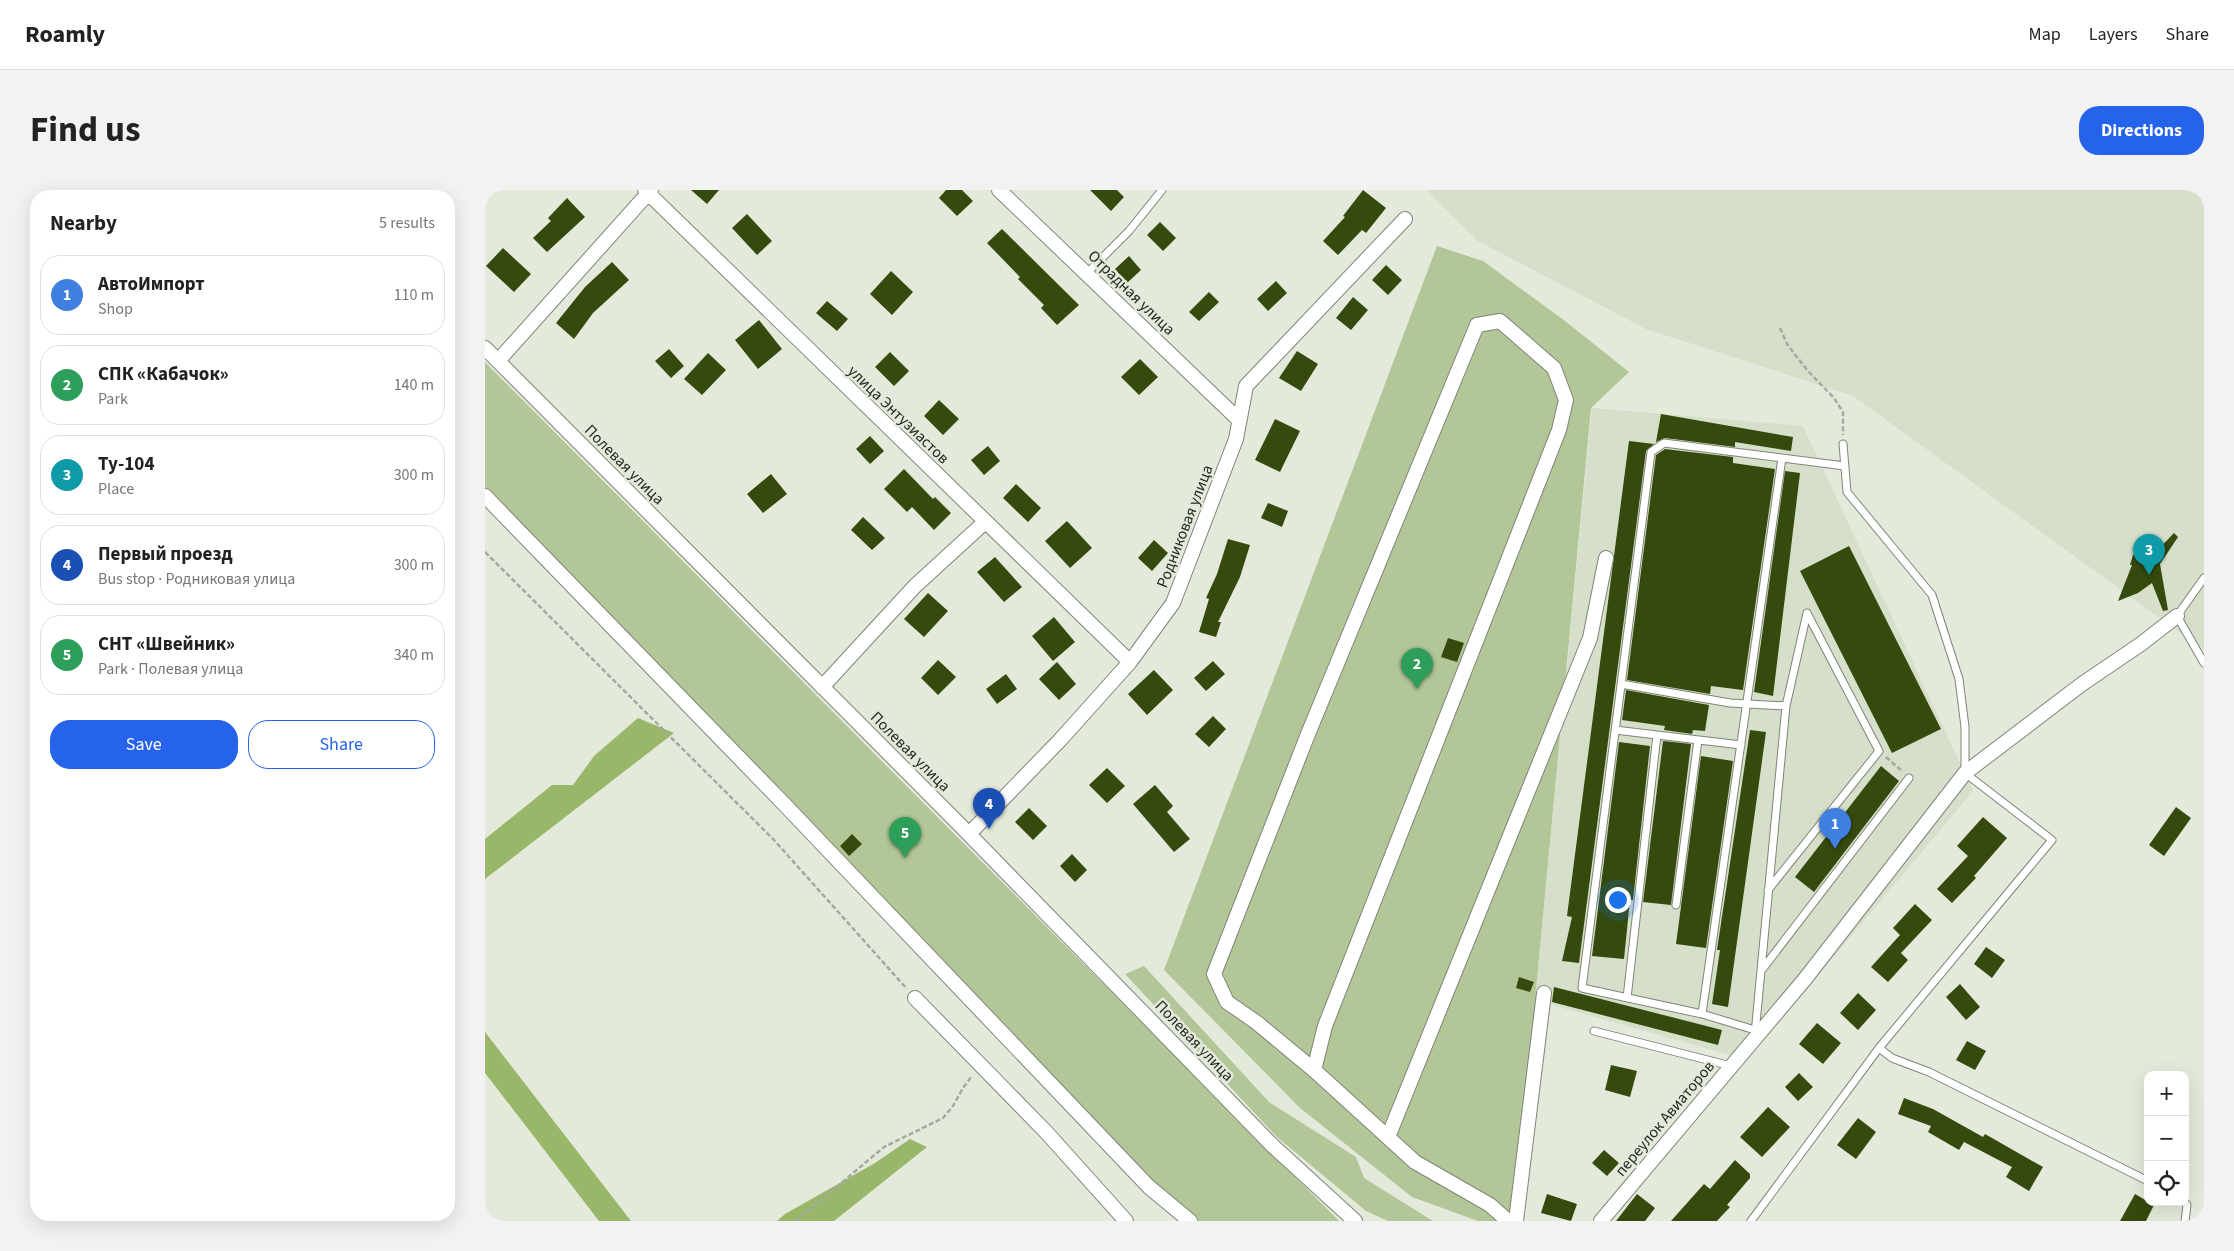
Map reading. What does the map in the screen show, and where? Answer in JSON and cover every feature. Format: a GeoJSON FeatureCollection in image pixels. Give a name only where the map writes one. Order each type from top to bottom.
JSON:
{"type":"FeatureCollection","features":[{"type":"Feature","properties":{"kind":"street","name":"Отрадная улица"},"geometry":{"type":"LineString","coordinates":[[999,190],[1239,420]]}},
{"type":"Feature","properties":{"kind":"street"},"geometry":{"type":"LineString","coordinates":[[498,361],[648,191]]}},
{"type":"Feature","properties":{"kind":"street","name":"улица Энтузиастов"},"geometry":{"type":"LineString","coordinates":[[648,191],[1130,662]]}},
{"type":"Feature","properties":{"kind":"street","name":"Родниковая улица"},"geometry":{"type":"LineString","coordinates":[[969,834],[1061,739],[1130,662],[1173,603],[1236,439],[1246,386],[1405,219]]}},
{"type":"Feature","properties":{"kind":"street"},"geometry":{"type":"LineString","coordinates":[[1315,1070],[1325,1026],[1559,430],[1566,400],[1554,368],[1500,321],[1477,325],[1308,734],[1213,974],[1227,1002],[1256,1022],[1315,1070],[1415,1162],[1490,1205],[1508,1221]]}},
{"type":"Feature","properties":{"kind":"street","name":"Полевая улица"},"geometry":{"type":"LineString","coordinates":[[485,348],[969,834],[1267,1138],[1355,1221]]}},
{"type":"Feature","properties":{"kind":"street"},"geometry":{"type":"LineString","coordinates":[[485,496],[785,805],[1149,1187],[1190,1221]]}},
{"type":"Feature","properties":{"kind":"street"},"geometry":{"type":"LineString","coordinates":[[823,687],[915,586],[985,522]]}},
{"type":"Feature","properties":{"kind":"street"},"geometry":{"type":"LineString","coordinates":[[1389,1137],[1590,638],[1606,558]]}},
{"type":"Feature","properties":{"kind":"street","name":"переулок Авиаторов"},"geometry":{"type":"LineString","coordinates":[[1601,1221],[1755,1035],[1811,971],[1965,773],[2082,684],[2141,644],[2177,616]]}},
{"type":"Feature","properties":{"kind":"street"},"geometry":{"type":"LineString","coordinates":[[1516,1221],[1544,993]]}},
{"type":"Feature","properties":{"kind":"street"},"geometry":{"type":"LineString","coordinates":[[915,998],[1047,1133],[1126,1221]]}},
{"type":"Feature","properties":{"kind":"lane"},"geometry":{"type":"LineString","coordinates":[[1087,273],[1129,230],[1163,190]]}},
{"type":"Feature","properties":{"kind":"lane"},"geometry":{"type":"LineString","coordinates":[[1769,890],[1879,751],[1807,612],[1786,706],[1755,1035],[1702,1014],[1582,988],[1651,452],[1664,443],[1845,466]]}},
{"type":"Feature","properties":{"kind":"lane"},"geometry":{"type":"LineString","coordinates":[[1751,1221],[1879,1048],[2052,840],[1965,773],[1965,727],[1959,679],[1932,595],[1847,492],[1843,444]]}},
{"type":"Feature","properties":{"kind":"lane"},"geometry":{"type":"LineString","coordinates":[[1702,1014],[1782,458]]}},
{"type":"Feature","properties":{"kind":"lane"},"geometry":{"type":"LineString","coordinates":[[2204,578],[2177,616],[2204,663]]}},
{"type":"Feature","properties":{"kind":"lane"},"geometry":{"type":"LineString","coordinates":[[1621,684],[1747,704],[1786,706]]}},
{"type":"Feature","properties":{"kind":"lane"},"geometry":{"type":"LineString","coordinates":[[1615,730],[1741,745]]}},
{"type":"Feature","properties":{"kind":"lane"},"geometry":{"type":"LineString","coordinates":[[1627,998],[1657,734]]}},
{"type":"Feature","properties":{"kind":"lane"},"geometry":{"type":"LineString","coordinates":[[1676,904],[1698,740]]}},
{"type":"Feature","properties":{"kind":"lane"},"geometry":{"type":"LineString","coordinates":[[1761,971],[1909,778]]}},
{"type":"Feature","properties":{"kind":"lane"},"geometry":{"type":"LineString","coordinates":[[1594,1031],[1731,1066]]}},
{"type":"Feature","properties":{"kind":"lane"},"geometry":{"type":"LineString","coordinates":[[1879,1048],[1892,1058],[1929,1072],[2144,1179]]}},
{"type":"Feature","properties":{"kind":"lane"},"geometry":{"type":"LineString","coordinates":[[2185,1221],[2187,1206]]}},
{"type":"Feature","properties":{"kind":"path"},"geometry":{"type":"LineString","coordinates":[[1780,328],[1787,344],[1807,370],[1834,398],[1843,412],[1843,444]]}},
{"type":"Feature","properties":{"kind":"path"},"geometry":{"type":"LineString","coordinates":[[485,552],[774,840],[915,998]]}},
{"type":"Feature","properties":{"kind":"path"},"geometry":{"type":"LineString","coordinates":[[1879,751],[1909,778]]}},
{"type":"Feature","properties":{"kind":"path"},"geometry":{"type":"LineString","coordinates":[[796,1221],[884,1147],[943,1118],[953,1106],[963,1088],[981,1066]]}},
{"type":"Feature","properties":{"kind":"shaded area"},"geometry":{"type":"Polygon","coordinates":[[[1426,190],[2204,190],[2204,650],[1853,396],[1646,329],[1478,241],[1426,190]]]}},
{"type":"Feature","properties":{"kind":"shaded area"},"geometry":{"type":"Polygon","coordinates":[[[1592,408],[1803,426],[1973,791],[1747,1060],[1535,1000],[1592,408]]]}},
{"type":"Feature","properties":{"kind":"green space"},"geometry":{"type":"Polygon","coordinates":[[[1437,246],[1483,261],[1565,321],[1629,372],[1591,408],[1535,1000],[1523,1221],[1478,1221],[1412,1197],[1300,1108],[1164,970],[1437,246]]]}},
{"type":"Feature","properties":{"kind":"green space"},"geometry":{"type":"Polygon","coordinates":[[[485,362],[1339,1221],[1178,1221],[485,495],[485,362]]]}},
{"type":"Feature","properties":{"kind":"green space"},"geometry":{"type":"Polygon","coordinates":[[[638,718],[674,733],[485,879],[485,839],[552,785],[573,785],[594,756],[638,718]]]}},
{"type":"Feature","properties":{"kind":"green space"},"geometry":{"type":"Polygon","coordinates":[[[1144,966],[1269,1102],[1356,1157],[1364,1178],[1433,1221],[1388,1221],[1366,1211],[1277,1137],[1125,974],[1144,966]]]}},
{"type":"Feature","properties":{"kind":"green space"},"geometry":{"type":"Polygon","coordinates":[[[485,1032],[631,1221],[599,1221],[485,1073],[485,1032]]]}},
{"type":"Feature","properties":{"kind":"green space"},"geometry":{"type":"Polygon","coordinates":[[[910,1139],[927,1147],[834,1221],[777,1221],[785,1214],[875,1163],[910,1139]]]}},
{"type":"Feature","properties":{"kind":"building"},"geometry":{"type":"Polygon","coordinates":[[[691,190],[719,190],[707,204],[691,190]]]}},
{"type":"Feature","properties":{"kind":"building"},"geometry":{"type":"Polygon","coordinates":[[[946,190],[962,190],[973,201],[957,216],[939,198],[946,190]]]}},
{"type":"Feature","properties":{"kind":"building"},"geometry":{"type":"Polygon","coordinates":[[[1090,190],[1117,190],[1124,197],[1111,211],[1090,190]]]}},
{"type":"Feature","properties":{"kind":"building"},"geometry":{"type":"Polygon","coordinates":[[[1363,190],[1386,208],[1366,233],[1362,230],[1338,255],[1323,241],[1345,217],[1343,216],[1363,190]]]}},
{"type":"Feature","properties":{"kind":"building"},"geometry":{"type":"Polygon","coordinates":[[[567,198],[585,217],[547,252],[533,238],[551,221],[548,218],[567,198]]]}},
{"type":"Feature","properties":{"kind":"building"},"geometry":{"type":"Polygon","coordinates":[[[747,214],[772,241],[757,255],[732,228],[747,214]]]}},
{"type":"Feature","properties":{"kind":"building"},"geometry":{"type":"Polygon","coordinates":[[[1160,222],[1176,238],[1163,251],[1147,235],[1160,222]]]}},
{"type":"Feature","properties":{"kind":"building"},"geometry":{"type":"Polygon","coordinates":[[[1002,229],[1079,305],[1057,325],[1041,308],[1044,305],[1018,279],[1020,277],[987,243],[1002,229]]]}},
{"type":"Feature","properties":{"kind":"building"},"geometry":{"type":"Polygon","coordinates":[[[503,248],[531,274],[514,292],[486,266],[503,248]]]}},
{"type":"Feature","properties":{"kind":"building"},"geometry":{"type":"Polygon","coordinates":[[[1129,256],[1141,270],[1127,283],[1115,269],[1129,256]]]}},
{"type":"Feature","properties":{"kind":"building"},"geometry":{"type":"Polygon","coordinates":[[[612,262],[629,280],[593,313],[574,339],[556,323],[585,287],[612,262]]]}},
{"type":"Feature","properties":{"kind":"building"},"geometry":{"type":"Polygon","coordinates":[[[1386,265],[1402,280],[1388,295],[1372,280],[1386,265]]]}},
{"type":"Feature","properties":{"kind":"building"},"geometry":{"type":"Polygon","coordinates":[[[891,271],[913,292],[892,315],[870,294],[891,271]]]}},
{"type":"Feature","properties":{"kind":"building"},"geometry":{"type":"Polygon","coordinates":[[[1276,281],[1287,293],[1268,311],[1257,299],[1276,281]]]}},
{"type":"Feature","properties":{"kind":"building"},"geometry":{"type":"Polygon","coordinates":[[[1209,292],[1219,302],[1199,321],[1189,312],[1209,292]]]}},
{"type":"Feature","properties":{"kind":"building"},"geometry":{"type":"Polygon","coordinates":[[[1353,297],[1368,310],[1351,330],[1336,318],[1353,297]]]}},
{"type":"Feature","properties":{"kind":"building"},"geometry":{"type":"Polygon","coordinates":[[[827,301],[848,319],[837,331],[816,313],[827,301]]]}},
{"type":"Feature","properties":{"kind":"building"},"geometry":{"type":"Polygon","coordinates":[[[759,320],[782,349],[758,369],[735,340],[759,320]]]}},
{"type":"Feature","properties":{"kind":"building"},"geometry":{"type":"Polygon","coordinates":[[[669,349],[684,366],[671,378],[655,361],[669,349]]]}},
{"type":"Feature","properties":{"kind":"building"},"geometry":{"type":"Polygon","coordinates":[[[1297,351],[1318,364],[1301,391],[1279,378],[1297,351]]]}},
{"type":"Feature","properties":{"kind":"building"},"geometry":{"type":"Polygon","coordinates":[[[890,352],[909,371],[894,386],[875,367],[890,352]]]}},
{"type":"Feature","properties":{"kind":"building"},"geometry":{"type":"Polygon","coordinates":[[[708,353],[726,370],[702,395],[684,379],[708,353]]]}},
{"type":"Feature","properties":{"kind":"building"},"geometry":{"type":"Polygon","coordinates":[[[1140,359],[1158,377],[1139,395],[1121,377],[1140,359]]]}},
{"type":"Feature","properties":{"kind":"building"},"geometry":{"type":"Polygon","coordinates":[[[939,400],[959,419],[943,435],[924,416],[939,400]]]}},
{"type":"Feature","properties":{"kind":"building"},"geometry":{"type":"Polygon","coordinates":[[[1661,414],[1793,437],[1791,451],[1735,442],[1735,447],[1665,438],[1656,442],[1661,414]]]}},
{"type":"Feature","properties":{"kind":"building"},"geometry":{"type":"Polygon","coordinates":[[[1275,419],[1300,431],[1280,472],[1255,460],[1275,419]]]}},
{"type":"Feature","properties":{"kind":"building"},"geometry":{"type":"Polygon","coordinates":[[[870,436],[884,451],[870,464],[856,449],[870,436]]]}},
{"type":"Feature","properties":{"kind":"building"},"geometry":{"type":"Polygon","coordinates":[[[1629,441],[1654,444],[1646,451],[1579,963],[1562,961],[1572,917],[1567,916],[1629,441]]]}},
{"type":"Feature","properties":{"kind":"building"},"geometry":{"type":"Polygon","coordinates":[[[988,446],[1000,461],[984,475],[971,460],[988,446]]]}},
{"type":"Feature","properties":{"kind":"building"},"geometry":{"type":"Polygon","coordinates":[[[1665,449],[1733,457],[1733,463],[1775,469],[1743,690],[1711,686],[1710,694],[1627,680],[1656,455],[1665,449]]]}},
{"type":"Feature","properties":{"kind":"building"},"geometry":{"type":"Polygon","coordinates":[[[904,469],[933,499],[935,497],[951,513],[934,530],[912,507],[907,512],[884,489],[904,469]]]}},
{"type":"Feature","properties":{"kind":"building"},"geometry":{"type":"Polygon","coordinates":[[[1785,471],[1800,473],[1773,696],[1754,692],[1785,471]]]}},
{"type":"Feature","properties":{"kind":"building"},"geometry":{"type":"Polygon","coordinates":[[[771,474],[787,494],[763,513],[747,494],[771,474]]]}},
{"type":"Feature","properties":{"kind":"building"},"geometry":{"type":"Polygon","coordinates":[[[1016,484],[1041,508],[1028,522],[1003,498],[1016,484]]]}},
{"type":"Feature","properties":{"kind":"building"},"geometry":{"type":"Polygon","coordinates":[[[1268,503],[1288,511],[1282,527],[1261,518],[1268,503]]]}},
{"type":"Feature","properties":{"kind":"building"},"geometry":{"type":"Polygon","coordinates":[[[863,517],[885,538],[872,550],[851,530],[863,517]]]}},
{"type":"Feature","properties":{"kind":"building"},"geometry":{"type":"Polygon","coordinates":[[[1067,521],[1092,548],[1070,568],[1045,541],[1067,521]]]}},
{"type":"Feature","properties":{"kind":"building"},"geometry":{"type":"Polygon","coordinates":[[[2174,533],[2178,537],[2160,564],[2168,610],[2163,611],[2152,583],[2138,593],[2118,601],[2132,565],[2130,565],[2133,555],[2152,556],[2174,533]]]}},
{"type":"Feature","properties":{"kind":"building"},"geometry":{"type":"Polygon","coordinates":[[[1228,539],[1250,545],[1240,577],[1218,622],[1221,622],[1216,637],[1199,632],[1209,599],[1206,598],[1217,574],[1228,539]]]}},
{"type":"Feature","properties":{"kind":"building"},"geometry":{"type":"Polygon","coordinates":[[[1154,540],[1168,553],[1152,571],[1138,558],[1154,540]]]}},
{"type":"Feature","properties":{"kind":"building"},"geometry":{"type":"Polygon","coordinates":[[[1849,546],[1941,729],[1892,753],[1800,571],[1849,546]]]}},
{"type":"Feature","properties":{"kind":"building"},"geometry":{"type":"Polygon","coordinates":[[[995,557],[1022,587],[1004,602],[977,572],[995,557]]]}},
{"type":"Feature","properties":{"kind":"building"},"geometry":{"type":"Polygon","coordinates":[[[928,593],[948,611],[924,637],[904,619],[928,593]]]}},
{"type":"Feature","properties":{"kind":"building"},"geometry":{"type":"Polygon","coordinates":[[[1054,617],[1075,642],[1053,661],[1032,636],[1054,617]]]}},
{"type":"Feature","properties":{"kind":"building"},"geometry":{"type":"Polygon","coordinates":[[[1448,638],[1464,643],[1457,662],[1441,657],[1448,638]]]}},
{"type":"Feature","properties":{"kind":"building"},"geometry":{"type":"Polygon","coordinates":[[[938,660],[956,677],[938,695],[921,678],[938,660]]]}},
{"type":"Feature","properties":{"kind":"building"},"geometry":{"type":"Polygon","coordinates":[[[1213,661],[1225,674],[1206,691],[1194,678],[1213,661]]]}},
{"type":"Feature","properties":{"kind":"building"},"geometry":{"type":"Polygon","coordinates":[[[1057,662],[1076,684],[1059,700],[1039,679],[1057,662]]]}},
{"type":"Feature","properties":{"kind":"building"},"geometry":{"type":"Polygon","coordinates":[[[1154,670],[1173,690],[1147,715],[1128,694],[1154,670]]]}},
{"type":"Feature","properties":{"kind":"building"},"geometry":{"type":"Polygon","coordinates":[[[1006,674],[1017,689],[997,704],[986,689],[1006,674]]]}},
{"type":"Feature","properties":{"kind":"building"},"geometry":{"type":"Polygon","coordinates":[[[1626,690],[1709,705],[1705,731],[1693,730],[1692,734],[1664,730],[1665,726],[1622,720],[1626,690]]]}},
{"type":"Feature","properties":{"kind":"building"},"geometry":{"type":"Polygon","coordinates":[[[1213,716],[1226,729],[1209,747],[1195,734],[1213,716]]]}},
{"type":"Feature","properties":{"kind":"building"},"geometry":{"type":"Polygon","coordinates":[[[1750,730],[1766,732],[1728,1007],[1712,1004],[1720,950],[1717,950],[1750,730]]]}},
{"type":"Feature","properties":{"kind":"building"},"geometry":{"type":"Polygon","coordinates":[[[1663,741],[1691,744],[1671,905],[1643,902],[1663,741]]]}},
{"type":"Feature","properties":{"kind":"building"},"geometry":{"type":"Polygon","coordinates":[[[1619,742],[1650,746],[1633,900],[1630,900],[1624,959],[1592,956],[1619,742]]]}},
{"type":"Feature","properties":{"kind":"building"},"geometry":{"type":"Polygon","coordinates":[[[1701,756],[1733,761],[1706,948],[1676,944],[1701,756]]]}},
{"type":"Feature","properties":{"kind":"building"},"geometry":{"type":"Polygon","coordinates":[[[1881,766],[1899,781],[1814,892],[1795,877],[1881,766]]]}},
{"type":"Feature","properties":{"kind":"building"},"geometry":{"type":"Polygon","coordinates":[[[1107,768],[1125,786],[1107,803],[1089,785],[1107,768]]]}},
{"type":"Feature","properties":{"kind":"building"},"geometry":{"type":"Polygon","coordinates":[[[1155,785],[1173,806],[1167,812],[1190,839],[1174,852],[1133,804],[1155,785]]]}},
{"type":"Feature","properties":{"kind":"building"},"geometry":{"type":"Polygon","coordinates":[[[2176,807],[2191,818],[2164,856],[2149,845],[2176,807]]]}},
{"type":"Feature","properties":{"kind":"building"},"geometry":{"type":"Polygon","coordinates":[[[1029,808],[1047,826],[1033,840],[1015,822],[1029,808]]]}},
{"type":"Feature","properties":{"kind":"building"},"geometry":{"type":"Polygon","coordinates":[[[1983,817],[2007,838],[1974,876],[1976,878],[1952,903],[1937,889],[1968,856],[1957,846],[1983,817]]]}},
{"type":"Feature","properties":{"kind":"building"},"geometry":{"type":"Polygon","coordinates":[[[852,834],[862,844],[849,856],[840,846],[852,834]]]}},
{"type":"Feature","properties":{"kind":"building"},"geometry":{"type":"Polygon","coordinates":[[[1072,854],[1087,870],[1075,882],[1060,866],[1072,854]]]}},
{"type":"Feature","properties":{"kind":"building"},"geometry":{"type":"Polygon","coordinates":[[[1915,904],[1932,920],[1901,953],[1908,960],[1888,982],[1871,967],[1900,935],[1893,928],[1915,904]]]}},
{"type":"Feature","properties":{"kind":"building"},"geometry":{"type":"Polygon","coordinates":[[[1986,947],[2005,960],[1992,978],[1974,964],[1986,947]]]}},
{"type":"Feature","properties":{"kind":"building"},"geometry":{"type":"Polygon","coordinates":[[[1519,977],[1534,982],[1530,992],[1516,988],[1519,977]]]}},
{"type":"Feature","properties":{"kind":"building"},"geometry":{"type":"Polygon","coordinates":[[[1960,984],[1980,1007],[1966,1020],[1946,997],[1960,984]]]}},
{"type":"Feature","properties":{"kind":"building"},"geometry":{"type":"Polygon","coordinates":[[[1554,987],[1722,1030],[1718,1045],[1552,1002],[1554,987]]]}},
{"type":"Feature","properties":{"kind":"building"},"geometry":{"type":"Polygon","coordinates":[[[1858,993],[1876,1010],[1858,1030],[1840,1013],[1858,993]]]}},
{"type":"Feature","properties":{"kind":"building"},"geometry":{"type":"Polygon","coordinates":[[[1817,1023],[1841,1043],[1823,1064],[1799,1044],[1817,1023]]]}},
{"type":"Feature","properties":{"kind":"building"},"geometry":{"type":"Polygon","coordinates":[[[1967,1041],[1986,1051],[1975,1070],[1956,1060],[1967,1041]]]}},
{"type":"Feature","properties":{"kind":"building"},"geometry":{"type":"Polygon","coordinates":[[[1611,1065],[1637,1071],[1630,1097],[1605,1090],[1611,1065]]]}},
{"type":"Feature","properties":{"kind":"building"},"geometry":{"type":"Polygon","coordinates":[[[1799,1073],[1813,1087],[1798,1101],[1785,1087],[1799,1073]]]}},
{"type":"Feature","properties":{"kind":"building"},"geometry":{"type":"Polygon","coordinates":[[[1904,1098],[1933,1109],[1983,1137],[1985,1134],[2043,1167],[2029,1191],[2006,1177],[2012,1167],[1964,1142],[1959,1150],[1928,1132],[1931,1126],[1898,1114],[1904,1098]]]}},
{"type":"Feature","properties":{"kind":"building"},"geometry":{"type":"Polygon","coordinates":[[[1768,1107],[1790,1127],[1762,1157],[1740,1137],[1768,1107]]]}},
{"type":"Feature","properties":{"kind":"building"},"geometry":{"type":"Polygon","coordinates":[[[1858,1118],[1876,1132],[1856,1159],[1837,1145],[1858,1118]]]}},
{"type":"Feature","properties":{"kind":"building"},"geometry":{"type":"Polygon","coordinates":[[[1604,1150],[1619,1163],[1607,1176],[1592,1163],[1604,1150]]]}},
{"type":"Feature","properties":{"kind":"building"},"geometry":{"type":"Polygon","coordinates":[[[1735,1160],[1750,1174],[1750,1178],[1727,1205],[1730,1207],[1717,1221],[1671,1221],[1704,1184],[1710,1189],[1735,1160]]]}},
{"type":"Feature","properties":{"kind":"building"},"geometry":{"type":"Polygon","coordinates":[[[1547,1194],[1577,1204],[1571,1221],[1541,1213],[1547,1194]]]}},
{"type":"Feature","properties":{"kind":"building"},"geometry":{"type":"Polygon","coordinates":[[[1637,1194],[1655,1208],[1645,1221],[1616,1221],[1637,1194]]]}},
{"type":"Feature","properties":{"kind":"building"},"geometry":{"type":"Polygon","coordinates":[[[2135,1194],[2144,1199],[2144,1206],[2154,1206],[2146,1221],[2120,1221],[2135,1194]]]}},
{"type":"Feature","properties":{"kind":"place","name":"Ту-104"},"geometry":{"type":"Point","coordinates":[2149,575]}},
{"type":"Feature","properties":{"kind":"place","name":"СПК «Кабачок»"},"geometry":{"type":"Point","coordinates":[1417,689]}},
{"type":"Feature","properties":{"kind":"place","name":"Первый проезд"},"geometry":{"type":"Point","coordinates":[989,829]}},
{"type":"Feature","properties":{"kind":"place","name":"АвтоИмпорт"},"geometry":{"type":"Point","coordinates":[1835,849]}},
{"type":"Feature","properties":{"kind":"place","name":"СНТ «Швейник»"},"geometry":{"type":"Point","coordinates":[905,858]}}]}
